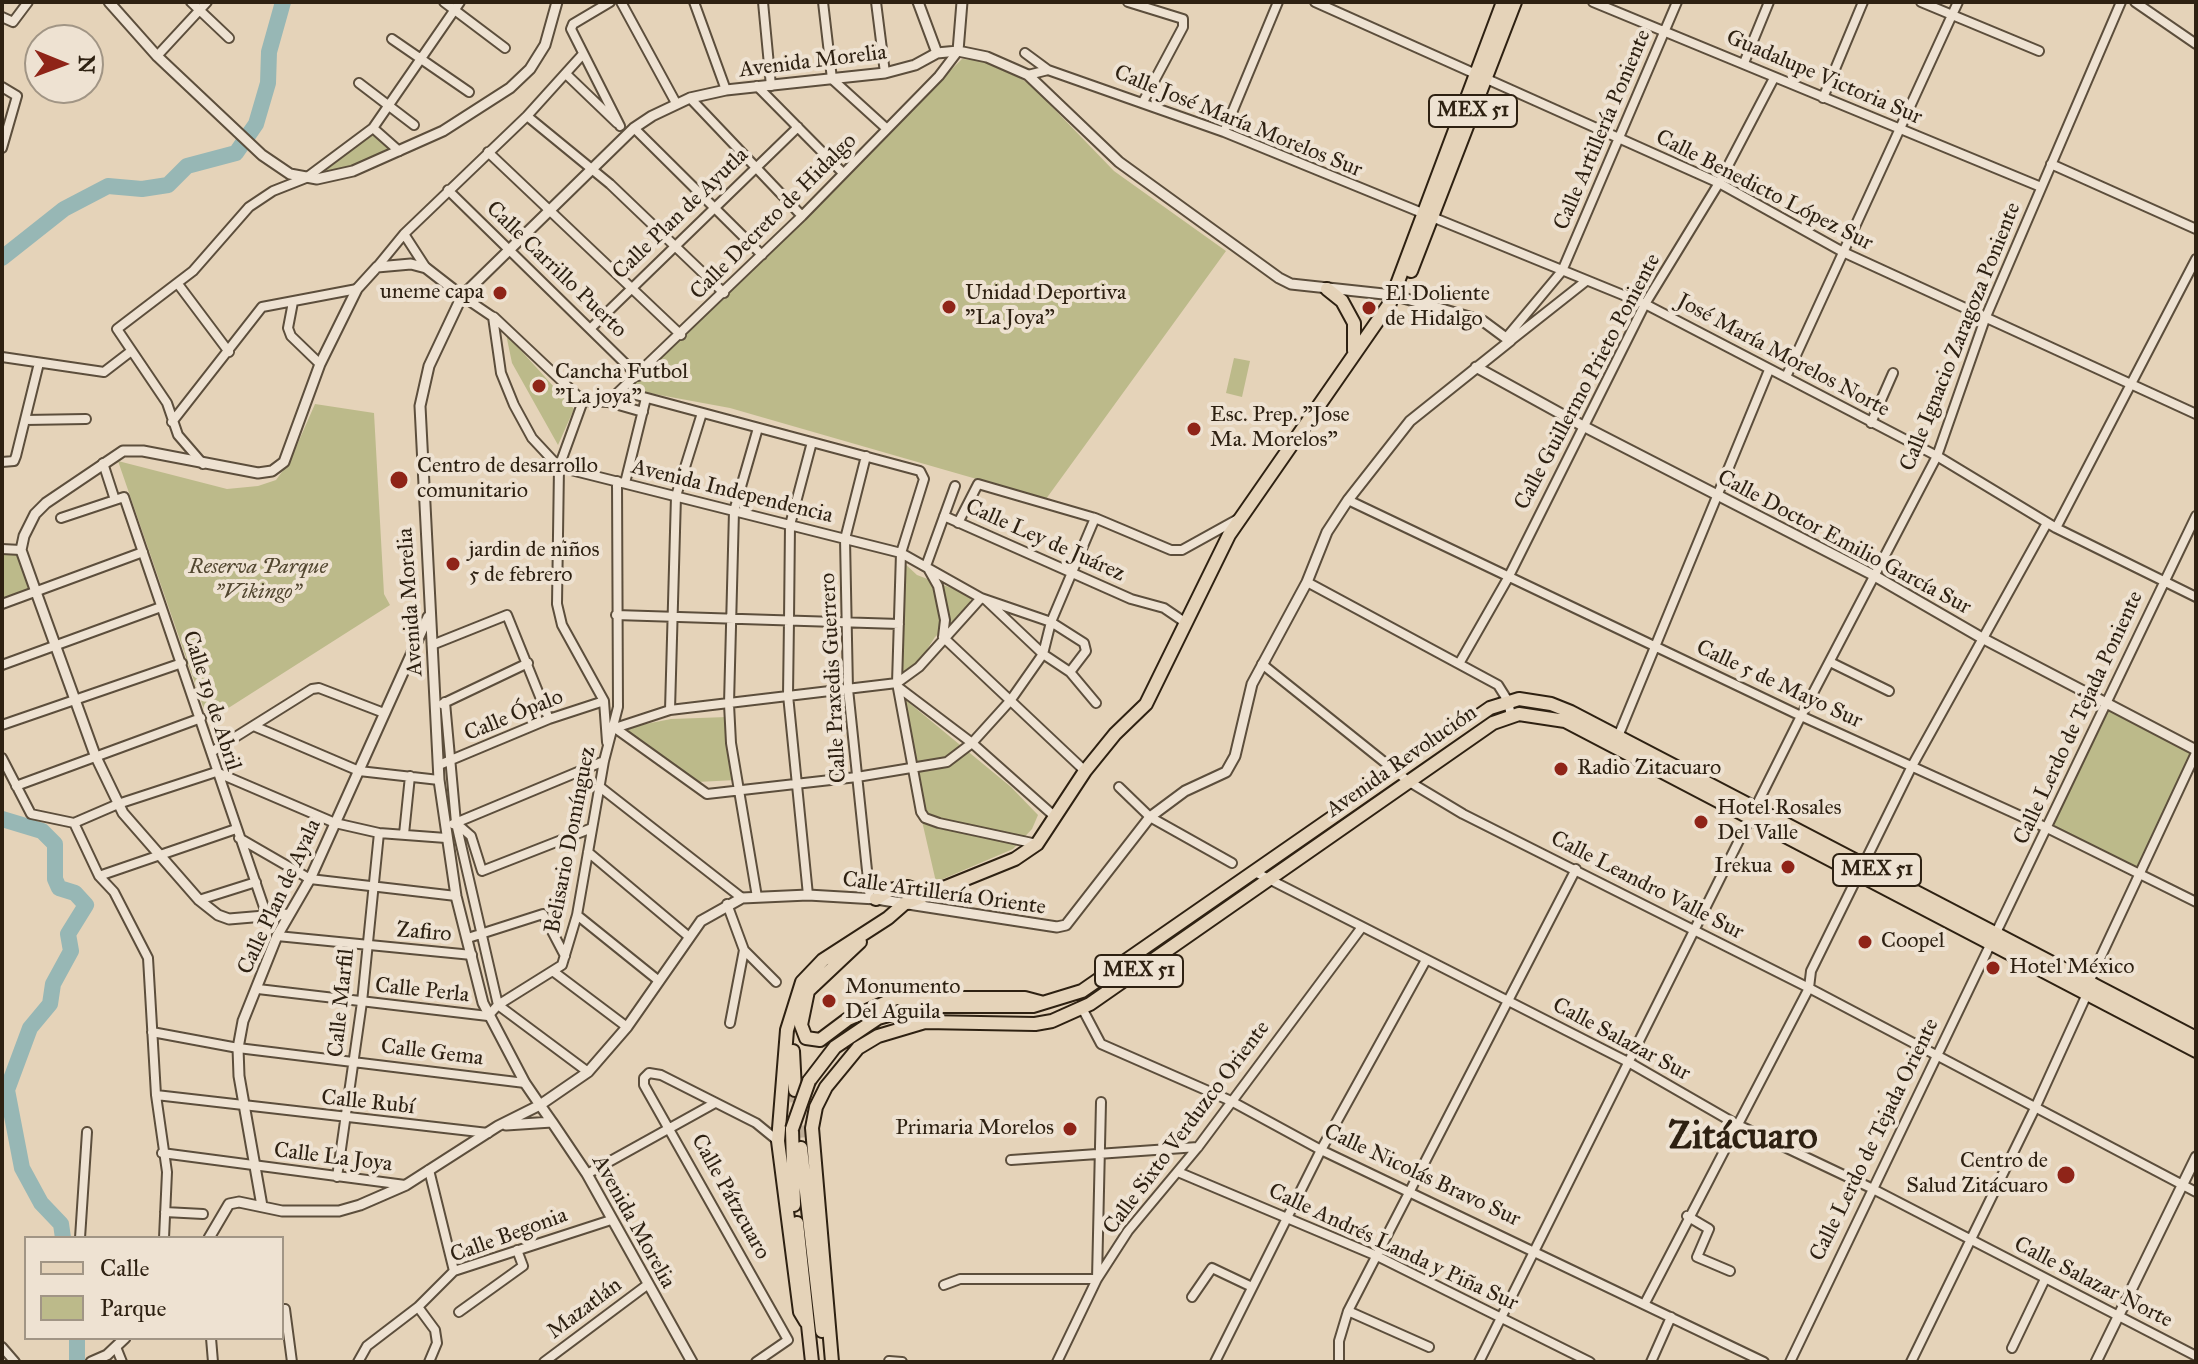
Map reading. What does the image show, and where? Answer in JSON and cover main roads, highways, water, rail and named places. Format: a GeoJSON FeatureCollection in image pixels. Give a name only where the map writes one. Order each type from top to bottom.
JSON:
{"type":"FeatureCollection","features":[{"type":"Feature","properties":{"kind":"main road","name":"MEX 51"},"geometry":{"type":"LineString","coordinates":[[1481,77],[1503,2]]}},
{"type":"Feature","properties":{"kind":"main road","name":"MEX 51"},"geometry":{"type":"LineString","coordinates":[[925,893],[1015,859],[1037,844],[1053,815],[1085,771],[1115,734],[1146,704],[1242,516],[1394,299],[1481,77],[1515,2]]}},
{"type":"Feature","properties":{"kind":"main road"},"geometry":{"type":"LineString","coordinates":[[1327,289],[1342,301],[1354,323],[1356,340],[1353,354]]}},
{"type":"Feature","properties":{"kind":"main road","name":"Avenida Revolución"},"geometry":{"type":"LineString","coordinates":[[806,1322],[806,1282],[791,1164],[792,1129],[809,1081],[835,1047],[878,1018],[922,1006],[1025,1007],[1082,991],[1112,973],[1397,771],[1490,708],[1508,701],[1532,699],[1551,704],[1616,743],[2088,988]]}},
{"type":"Feature","properties":{"kind":"main road","name":"Avenida Revolución"},"geometry":{"type":"LineString","coordinates":[[832,1362],[812,1139],[816,1107],[837,1069],[858,1048],[902,1027],[948,1022],[1035,1024],[1052,1021],[1082,1008],[1493,723],[1530,713],[1551,717],[1616,743]]}},
{"type":"Feature","properties":{"kind":"main road"},"geometry":{"type":"LineString","coordinates":[[873,899],[890,890],[908,887],[925,893]]}},
{"type":"Feature","properties":{"kind":"main road"},"geometry":{"type":"LineString","coordinates":[[925,893],[904,904],[839,959],[808,991],[801,1025],[806,1038],[820,1040],[848,1019],[896,998],[1025,998],[1044,1003]]}},
{"type":"Feature","properties":{"kind":"main road"},"geometry":{"type":"LineString","coordinates":[[806,1322],[800,1312],[778,1141],[787,1030],[802,982],[842,945],[888,918]]}},
{"type":"Feature","properties":{"kind":"main road"},"geometry":{"type":"LineString","coordinates":[[795,1090],[793,1020],[799,1000],[807,983],[824,966],[839,959]]}},
{"type":"Feature","properties":{"kind":"main road","name":"MEX 51"},"geometry":{"type":"LineString","coordinates":[[2088,988],[2196,1038]]}},
{"type":"Feature","properties":{"kind":"main road","name":"MEX 51"},"geometry":{"type":"LineString","coordinates":[[2088,988],[2196,1051]]}},
{"type":"Feature","properties":{"kind":"main road"},"geometry":{"type":"LineString","coordinates":[[801,1148],[825,1362]]}},
{"type":"Feature","properties":{"kind":"main road","name":"MEX 51"},"geometry":{"type":"LineString","coordinates":[[806,1322],[812,1362]]}},
{"type":"Feature","properties":{"kind":"waterway"},"geometry":{"type":"LineString","coordinates":[[2,258],[64,209],[108,186],[142,189],[168,185],[187,166],[236,153],[256,124],[268,83],[269,52],[283,2]]}},
{"type":"Feature","properties":{"kind":"waterway"},"geometry":{"type":"LineString","coordinates":[[2,819],[42,831],[55,844],[55,879],[59,888],[75,893],[86,905],[68,934],[71,951],[53,984],[50,1004],[30,1028],[7,1090],[22,1168],[41,1203],[61,1224],[63,1236]]}},
{"type":"Feature","properties":{"kind":"waterway"},"geometry":{"type":"LineString","coordinates":[[77,1340],[77,1362]]}},
{"type":"Feature","properties":{"kind":"tunnel"},"geometry":{"type":"LineString","coordinates":[[795,1090],[801,1148]]}},
{"type":"Feature","properties":{"kind":"place","name":"uneme capa"},"geometry":{"type":"Point","coordinates":[500,293]}},
{"type":"Feature","properties":{"kind":"place","name":"Unidad Deportiva \"La Joya\""},"geometry":{"type":"Point","coordinates":[949,307]}},
{"type":"Feature","properties":{"kind":"place","name":"El Doliente de Hidalgo"},"geometry":{"type":"Point","coordinates":[1369,308]}},
{"type":"Feature","properties":{"kind":"place","name":"Cancha Futbol \"La joya\""},"geometry":{"type":"Point","coordinates":[539,386]}},
{"type":"Feature","properties":{"kind":"place","name":"Esc. Prep. \"Jose Ma. Morelos\""},"geometry":{"type":"Point","coordinates":[1194,429]}},
{"type":"Feature","properties":{"kind":"place","name":"Centro de desarrollo comunitario"},"geometry":{"type":"Point","coordinates":[399,480]}},
{"type":"Feature","properties":{"kind":"place","name":"jardin de niños 5 de febrero"},"geometry":{"type":"Point","coordinates":[453,564]}},
{"type":"Feature","properties":{"kind":"place","name":"Radio Zitacuaro"},"geometry":{"type":"Point","coordinates":[1561,769]}},
{"type":"Feature","properties":{"kind":"place","name":"Hotel Rosales Del Valle"},"geometry":{"type":"Point","coordinates":[1701,822]}},
{"type":"Feature","properties":{"kind":"place","name":"Irekua"},"geometry":{"type":"Point","coordinates":[1788,867]}},
{"type":"Feature","properties":{"kind":"place","name":"Coopel"},"geometry":{"type":"Point","coordinates":[1865,942]}},
{"type":"Feature","properties":{"kind":"place","name":"Hotel México"},"geometry":{"type":"Point","coordinates":[1993,968]}},
{"type":"Feature","properties":{"kind":"place","name":"Monumento Del Aguila"},"geometry":{"type":"Point","coordinates":[829,1001]}},
{"type":"Feature","properties":{"kind":"place","name":"Primaria Morelos"},"geometry":{"type":"Point","coordinates":[1070,1129]}},
{"type":"Feature","properties":{"kind":"place","name":"Centro de Salud Zitácuaro"},"geometry":{"type":"Point","coordinates":[2066,1175]}},
{"type":"Feature","properties":{"kind":"district","name":"Zitácuaro"},"geometry":{"type":"Point","coordinates":[1743,1139]}},
{"type":"Feature","properties":{"kind":"park label","name":"Reserva Parque \"Vikingo\""},"geometry":{"type":"Point","coordinates":[258,580]}}]}
